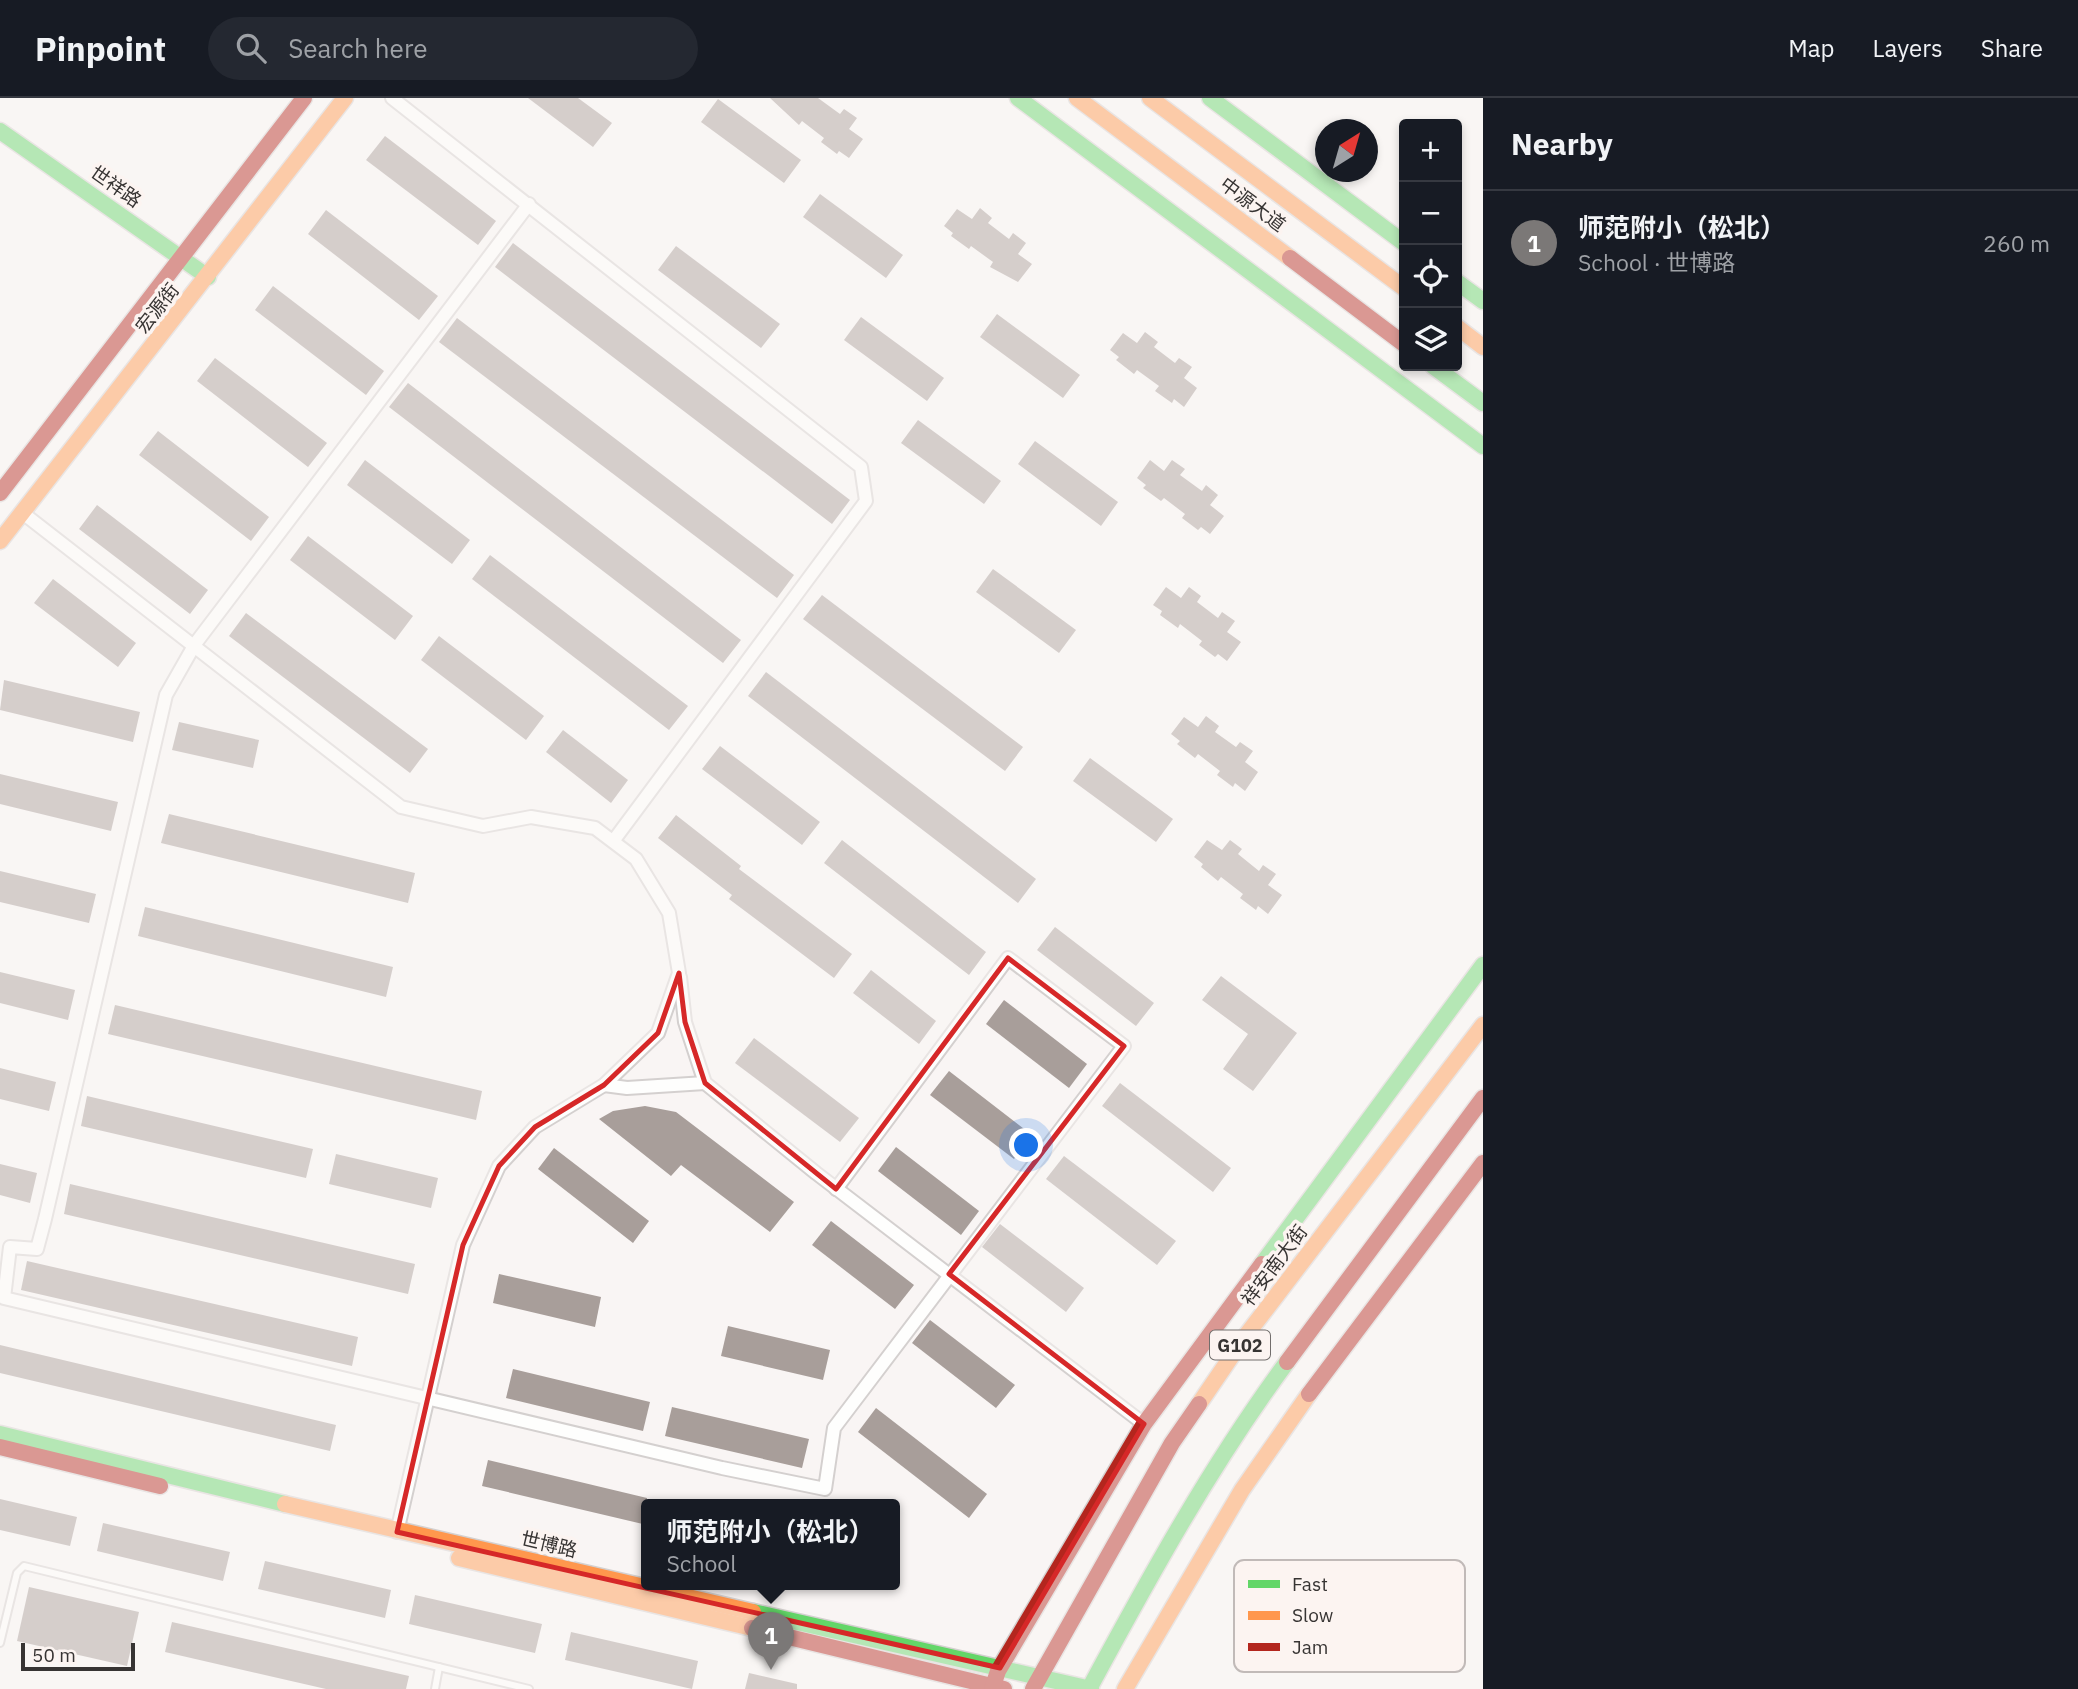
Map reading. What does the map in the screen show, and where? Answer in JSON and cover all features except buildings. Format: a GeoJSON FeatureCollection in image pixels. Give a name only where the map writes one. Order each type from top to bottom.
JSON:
{"type":"FeatureCollection","features":[{"type":"Feature","properties":{"kind":"main road","name":"宏源街"},"geometry":{"type":"LineString","coordinates":[[0,493],[304,98]]}},
{"type":"Feature","properties":{"kind":"main road","name":"宏源街"},"geometry":{"type":"LineString","coordinates":[[0,541],[24,514],[345,98]]}},
{"type":"Feature","properties":{"kind":"main road"},"geometry":{"type":"LineString","coordinates":[[1018,98],[1483,446]]}},
{"type":"Feature","properties":{"kind":"main road","name":"中源大道"},"geometry":{"type":"LineString","coordinates":[[1077,98],[1399,340]]}},
{"type":"Feature","properties":{"kind":"main road","name":"中源大道"},"geometry":{"type":"LineString","coordinates":[[1150,98],[1399,284]]}},
{"type":"Feature","properties":{"kind":"main road"},"geometry":{"type":"LineString","coordinates":[[1210,98],[1399,239]]}},
{"type":"Feature","properties":{"kind":"main road","name":"世祥路"},"geometry":{"type":"LineString","coordinates":[[0,131],[208,277]]}},
{"type":"Feature","properties":{"kind":"main road"},"geometry":{"type":"LineString","coordinates":[[1462,286],[1483,301]]}},
{"type":"Feature","properties":{"kind":"main road"},"geometry":{"type":"LineString","coordinates":[[1462,331],[1483,346]]}},
{"type":"Feature","properties":{"kind":"main road"},"geometry":{"type":"LineString","coordinates":[[1440,371],[1483,403]]}},
{"type":"Feature","properties":{"kind":"main road"},"geometry":{"type":"LineString","coordinates":[[996,1688],[1000,1668],[1144,1424],[1483,965]]}},
{"type":"Feature","properties":{"kind":"main road","name":"祥安南大街"},"geometry":{"type":"LineString","coordinates":[[1035,1683],[1172,1443],[1244,1338],[1483,1025]]}},
{"type":"Feature","properties":{"kind":"main road","name":"G102"},"geometry":{"type":"LineString","coordinates":[[1090,1689],[1205,1478],[1302,1338],[1483,1098]]}},
{"type":"Feature","properties":{"kind":"main road"},"geometry":{"type":"LineString","coordinates":[[1125,1689],[1242,1490],[1291,1417],[1483,1163]]}},
{"type":"Feature","properties":{"kind":"main road","name":"世博路"},"geometry":{"type":"LineString","coordinates":[[0,1434],[397,1532],[641,1587]]}},
{"type":"Feature","properties":{"kind":"main road","name":"世博路"},"geometry":{"type":"LineString","coordinates":[[0,1447],[996,1688]]}},
{"type":"Feature","properties":{"kind":"main road","name":"世博路"},"geometry":{"type":"LineString","coordinates":[[654,1590],[1000,1668],[1035,1683],[1090,1689]]}},
{"type":"Feature","properties":{"kind":"street"},"geometry":{"type":"LineString","coordinates":[[392,98],[861,467],[866,501],[614,840]]}},
{"type":"Feature","properties":{"kind":"street"},"geometry":{"type":"LineString","coordinates":[[529,204],[195,644],[166,695],[37,1249],[10,1247],[4,1298],[722,1468],[825,1489],[834,1428],[1124,1046],[1008,958],[836,1189]]}},
{"type":"Feature","properties":{"kind":"street"},"geometry":{"type":"LineString","coordinates":[[24,514],[195,644],[401,807],[483,826],[531,817],[595,828],[614,840],[636,859],[669,913],[680,973],[685,1022],[705,1083],[836,1189],[1144,1424]]}},
{"type":"Feature","properties":{"kind":"street"},"geometry":{"type":"LineString","coordinates":[[397,1532],[463,1245],[499,1166],[535,1127],[604,1085],[658,1033],[680,973]]}},
{"type":"Feature","properties":{"kind":"street"},"geometry":{"type":"LineString","coordinates":[[604,1085],[627,1088],[705,1083]]}},
{"type":"Feature","properties":{"kind":"lane"},"geometry":{"type":"LineString","coordinates":[[0,1643],[17,1573],[24,1566],[529,1689]]}},
{"type":"Feature","properties":{"kind":"lane"},"geometry":{"type":"LineString","coordinates":[[435,1689],[439,1667]]}},
{"type":"Feature","properties":{"kind":"highlighted area"},"geometry":{"type":"Polygon","coordinates":[[[1008,958],[1124,1046],[949,1274],[1144,1424],[1000,1668],[397,1532],[463,1245],[499,1166],[535,1127],[604,1085],[658,1033],[679,973],[685,1022],[705,1083],[836,1189],[1008,958]]]}},
{"type":"Feature","properties":{"kind":"traffic: fast"},"geometry":{"type":"LineString","coordinates":[[1018,98],[1483,446]]}},
{"type":"Feature","properties":{"kind":"traffic: fast"},"geometry":{"type":"LineString","coordinates":[[1210,98],[1399,239]]}},
{"type":"Feature","properties":{"kind":"traffic: fast"},"geometry":{"type":"LineString","coordinates":[[0,131],[208,277]]}},
{"type":"Feature","properties":{"kind":"traffic: fast"},"geometry":{"type":"LineString","coordinates":[[1462,286],[1483,301]]}},
{"type":"Feature","properties":{"kind":"traffic: fast"},"geometry":{"type":"LineString","coordinates":[[1440,371],[1483,403]]}},
{"type":"Feature","properties":{"kind":"traffic: fast"},"geometry":{"type":"LineString","coordinates":[[1262,1264],[1483,965]]}},
{"type":"Feature","properties":{"kind":"traffic: fast"},"geometry":{"type":"LineString","coordinates":[[1089,1689],[1158,1563],[1207,1481],[1287,1362]]}},
{"type":"Feature","properties":{"kind":"traffic: fast"},"geometry":{"type":"LineString","coordinates":[[0,1434],[285,1504]]}},
{"type":"Feature","properties":{"kind":"traffic: fast"},"geometry":{"type":"LineString","coordinates":[[753,1612],[1091,1689]]}},
{"type":"Feature","properties":{"kind":"traffic: slow"},"geometry":{"type":"LineString","coordinates":[[0,541],[345,98]]}},
{"type":"Feature","properties":{"kind":"traffic: slow"},"geometry":{"type":"LineString","coordinates":[[1077,98],[1290,258]]}},
{"type":"Feature","properties":{"kind":"traffic: slow"},"geometry":{"type":"LineString","coordinates":[[1150,98],[1399,284]]}},
{"type":"Feature","properties":{"kind":"traffic: slow"},"geometry":{"type":"LineString","coordinates":[[1462,331],[1483,347]]}},
{"type":"Feature","properties":{"kind":"traffic: slow"},"geometry":{"type":"LineString","coordinates":[[1199,1404],[1244,1338],[1483,1025]]}},
{"type":"Feature","properties":{"kind":"traffic: slow"},"geometry":{"type":"LineString","coordinates":[[1125,1689],[1242,1490],[1309,1394]]}},
{"type":"Feature","properties":{"kind":"traffic: slow"},"geometry":{"type":"LineString","coordinates":[[285,1504],[641,1586]]}},
{"type":"Feature","properties":{"kind":"traffic: slow"},"geometry":{"type":"LineString","coordinates":[[459,1558],[752,1628]]}},
{"type":"Feature","properties":{"kind":"traffic: slow"},"geometry":{"type":"LineString","coordinates":[[658,1590],[753,1612]]}},
{"type":"Feature","properties":{"kind":"traffic: jam"},"geometry":{"type":"LineString","coordinates":[[0,493],[304,98]]}},
{"type":"Feature","properties":{"kind":"traffic: jam"},"geometry":{"type":"LineString","coordinates":[[1290,258],[1399,340]]}},
{"type":"Feature","properties":{"kind":"traffic: jam"},"geometry":{"type":"LineString","coordinates":[[1287,1362],[1483,1098]]}},
{"type":"Feature","properties":{"kind":"traffic: jam"},"geometry":{"type":"LineString","coordinates":[[1309,1394],[1483,1163]]}},
{"type":"Feature","properties":{"kind":"traffic: jam"},"geometry":{"type":"LineString","coordinates":[[992,1689],[998,1671],[1144,1424],[1262,1264]]}},
{"type":"Feature","properties":{"kind":"traffic: jam"},"geometry":{"type":"LineString","coordinates":[[1033,1689],[1172,1443],[1199,1404]]}},
{"type":"Feature","properties":{"kind":"traffic: jam"},"geometry":{"type":"LineString","coordinates":[[0,1447],[160,1486]]}},
{"type":"Feature","properties":{"kind":"traffic: jam"},"geometry":{"type":"LineString","coordinates":[[752,1628],[1004,1689]]}},
{"type":"Feature","properties":{"kind":"place","name":"师范附小（松北）"},"geometry":{"type":"Point","coordinates":[771,1670]}}]}
